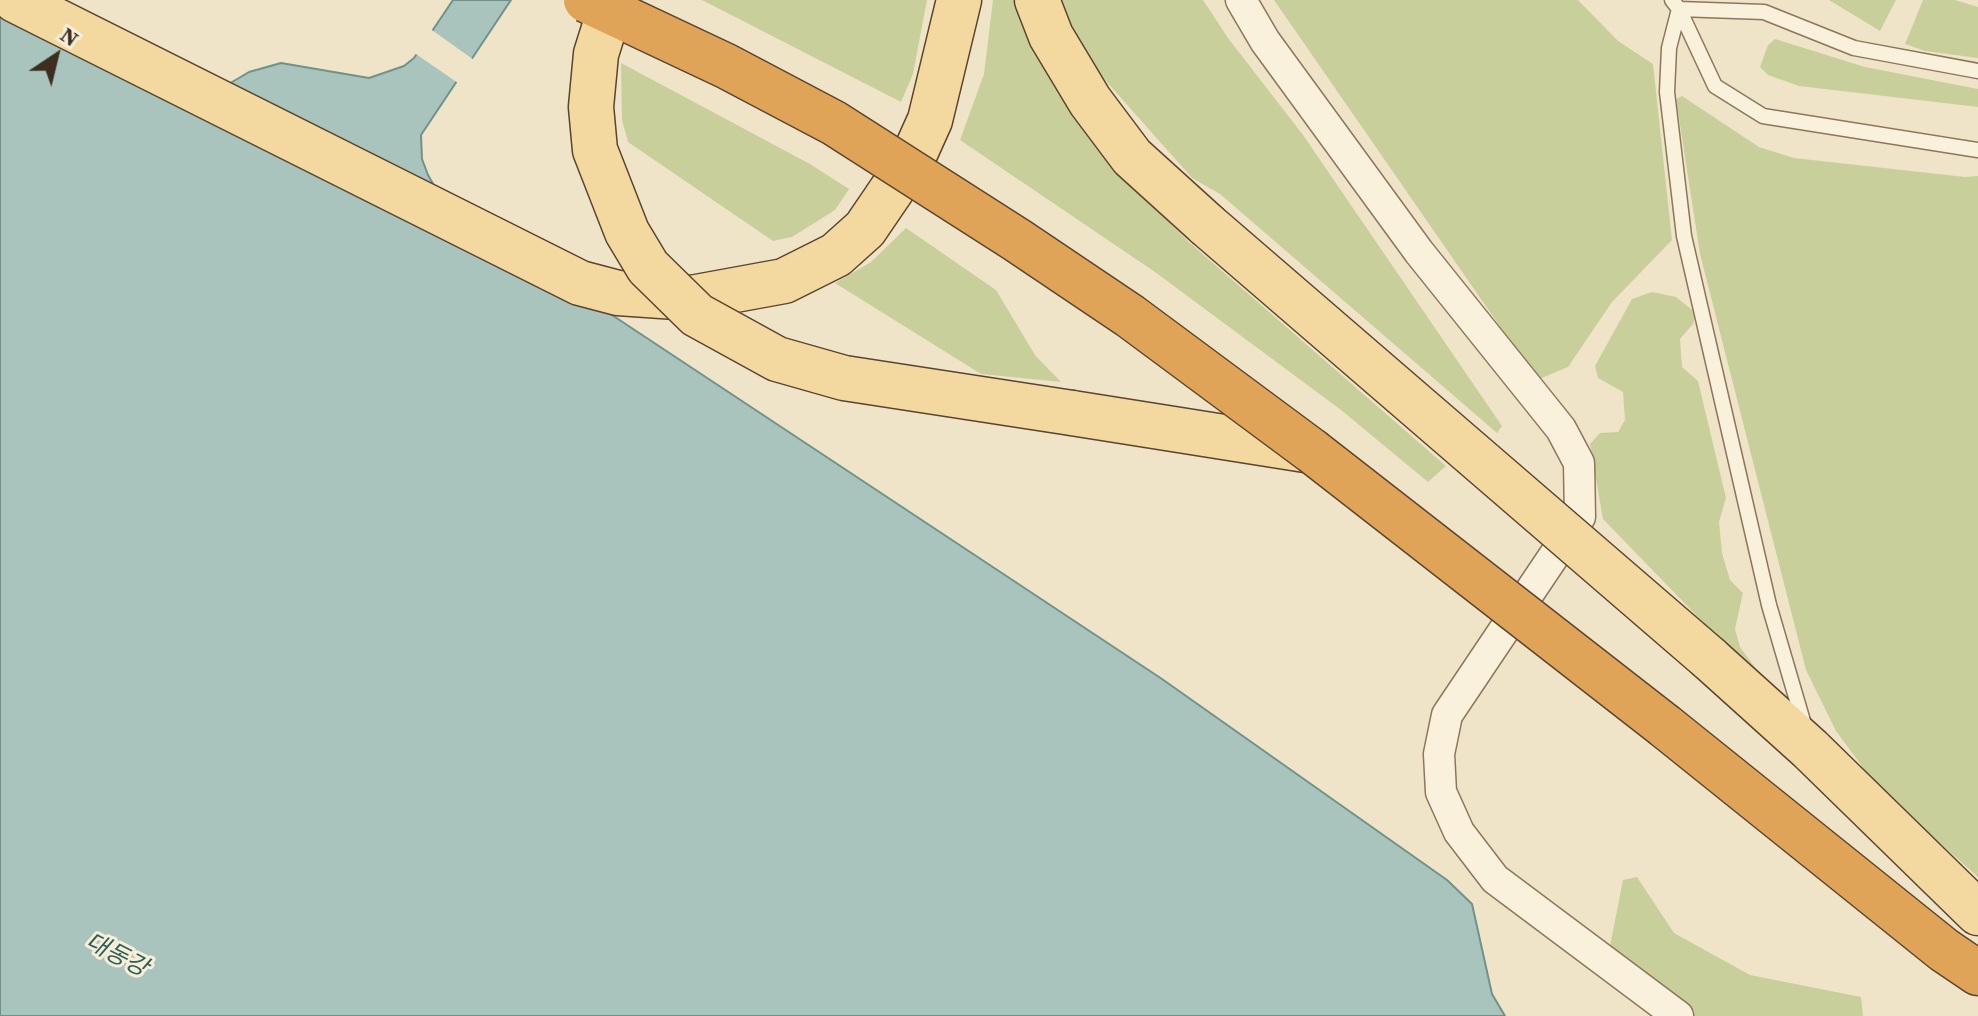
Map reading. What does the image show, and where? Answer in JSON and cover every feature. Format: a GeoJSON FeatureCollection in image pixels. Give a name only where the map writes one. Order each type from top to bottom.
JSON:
{"type":"FeatureCollection","features":[{"type":"Feature","properties":{"kind":"highway"},"geometry":{"type":"LineString","coordinates":[[586,0],[726,66],[834,123],[1130,316],[1312,451],[1665,726],[1944,950],[1978,973]]}},
{"type":"Feature","properties":{"kind":"main road"},"geometry":{"type":"LineString","coordinates":[[15,0],[580,283],[618,293],[691,298],[784,281],[836,255],[865,229],[912,160],[930,120],[959,0]]}},
{"type":"Feature","properties":{"kind":"main road"},"geometry":{"type":"LineString","coordinates":[[613,0],[596,54],[591,107],[595,150],[627,232],[648,267],[697,315],[777,359],[844,378],[1312,451]]}},
{"type":"Feature","properties":{"kind":"main road"},"geometry":{"type":"LineString","coordinates":[[1037,0],[1051,36],[1090,101],[1123,146],[1207,225],[1709,658],[1810,749],[1978,913]]}},
{"type":"Feature","properties":{"kind":"street"},"geometry":{"type":"LineString","coordinates":[[1241,0],[1265,41],[1419,252],[1561,429],[1579,463],[1580,517],[1447,715],[1439,754],[1441,792],[1459,832],[1495,879],[1678,1016]]}},
{"type":"Feature","properties":{"kind":"lane"},"geometry":{"type":"LineString","coordinates":[[1675,4],[1764,12],[1854,48],[1978,71]]}},
{"type":"Feature","properties":{"kind":"lane"},"geometry":{"type":"LineString","coordinates":[[1675,4],[1715,86],[1763,116],[1978,150]]}},
{"type":"Feature","properties":{"kind":"lane"},"geometry":{"type":"LineString","coordinates":[[1675,4],[1667,92],[1684,236],[1769,605],[1810,749]]}},
{"type":"Feature","properties":{"kind":"green space"},"geometry":{"type":"Polygon","coordinates":[[[702,0],[927,0],[913,74],[901,102],[702,0]]]}},
{"type":"Feature","properties":{"kind":"green space"},"geometry":{"type":"Polygon","coordinates":[[[993,0],[1022,0],[1125,178],[1190,243],[1446,466],[1428,482],[1341,410],[1155,272],[960,140],[984,74],[993,0]]]}},
{"type":"Feature","properties":{"kind":"green space"},"geometry":{"type":"Polygon","coordinates":[[[1059,0],[1203,0],[1228,38],[1303,135],[1502,426],[1497,433],[1220,194],[1192,178],[1090,63],[1059,0]]]}},
{"type":"Feature","properties":{"kind":"green space"},"geometry":{"type":"Polygon","coordinates":[[[1274,0],[1578,0],[1618,41],[1653,64],[1672,240],[1612,302],[1568,367],[1537,380],[1274,0]]]}},
{"type":"Feature","properties":{"kind":"green space"},"geometry":{"type":"Polygon","coordinates":[[[1829,0],[1896,0],[1880,31],[1829,0]]]}},
{"type":"Feature","properties":{"kind":"green space"},"geometry":{"type":"Polygon","coordinates":[[[1923,0],[1955,0],[1978,7],[1978,58],[1925,51],[1905,44],[1923,0]]]}},
{"type":"Feature","properties":{"kind":"green space"},"geometry":{"type":"Polygon","coordinates":[[[1775,39],[1865,67],[1978,89],[1978,107],[1799,86],[1768,75],[1760,67],[1768,45],[1775,39]]]}},
{"type":"Feature","properties":{"kind":"green space"},"geometry":{"type":"Polygon","coordinates":[[[621,63],[810,164],[849,189],[835,210],[792,237],[773,241],[628,142],[622,120],[621,63]]]}},
{"type":"Feature","properties":{"kind":"green space"},"geometry":{"type":"Polygon","coordinates":[[[1682,96],[1759,147],[1794,158],[1978,176],[1978,877],[1878,788],[1836,731],[1806,670],[1700,254],[1676,99],[1682,96]]]}},
{"type":"Feature","properties":{"kind":"green space"},"geometry":{"type":"Polygon","coordinates":[[[906,228],[996,290],[1035,355],[1061,382],[981,374],[835,283],[871,262],[906,228]]]}},
{"type":"Feature","properties":{"kind":"green space"},"geometry":{"type":"Polygon","coordinates":[[[1652,292],[1676,297],[1696,313],[1693,324],[1680,339],[1682,367],[1698,381],[1726,498],[1719,522],[1722,553],[1730,580],[1743,593],[1735,629],[1740,647],[1782,704],[1603,519],[1590,444],[1600,433],[1618,432],[1625,420],[1623,392],[1598,378],[1595,366],[1632,299],[1652,292]]]}},
{"type":"Feature","properties":{"kind":"green space"},"geometry":{"type":"Polygon","coordinates":[[[1637,877],[1674,933],[1750,975],[1861,997],[1863,1016],[1673,1016],[1661,1010],[1610,946],[1623,880],[1637,877]]]}},
{"type":"Feature","properties":{"kind":"water","name":"대동강"},"geometry":{"type":"Polygon","coordinates":[[[453,0],[511,0],[421,135],[422,159],[428,175],[469,246],[612,315],[1162,679],[1447,880],[1472,904],[1492,994],[1505,1016],[0,1016],[0,15],[188,108],[249,72],[281,63],[369,78],[404,66],[414,58],[453,0]]]}},
{"type":"Feature","properties":{"kind":"pier"},"geometry":{"type":"Polygon","coordinates":[[[429,28],[474,60],[458,83],[413,52],[429,28]]]}}]}
